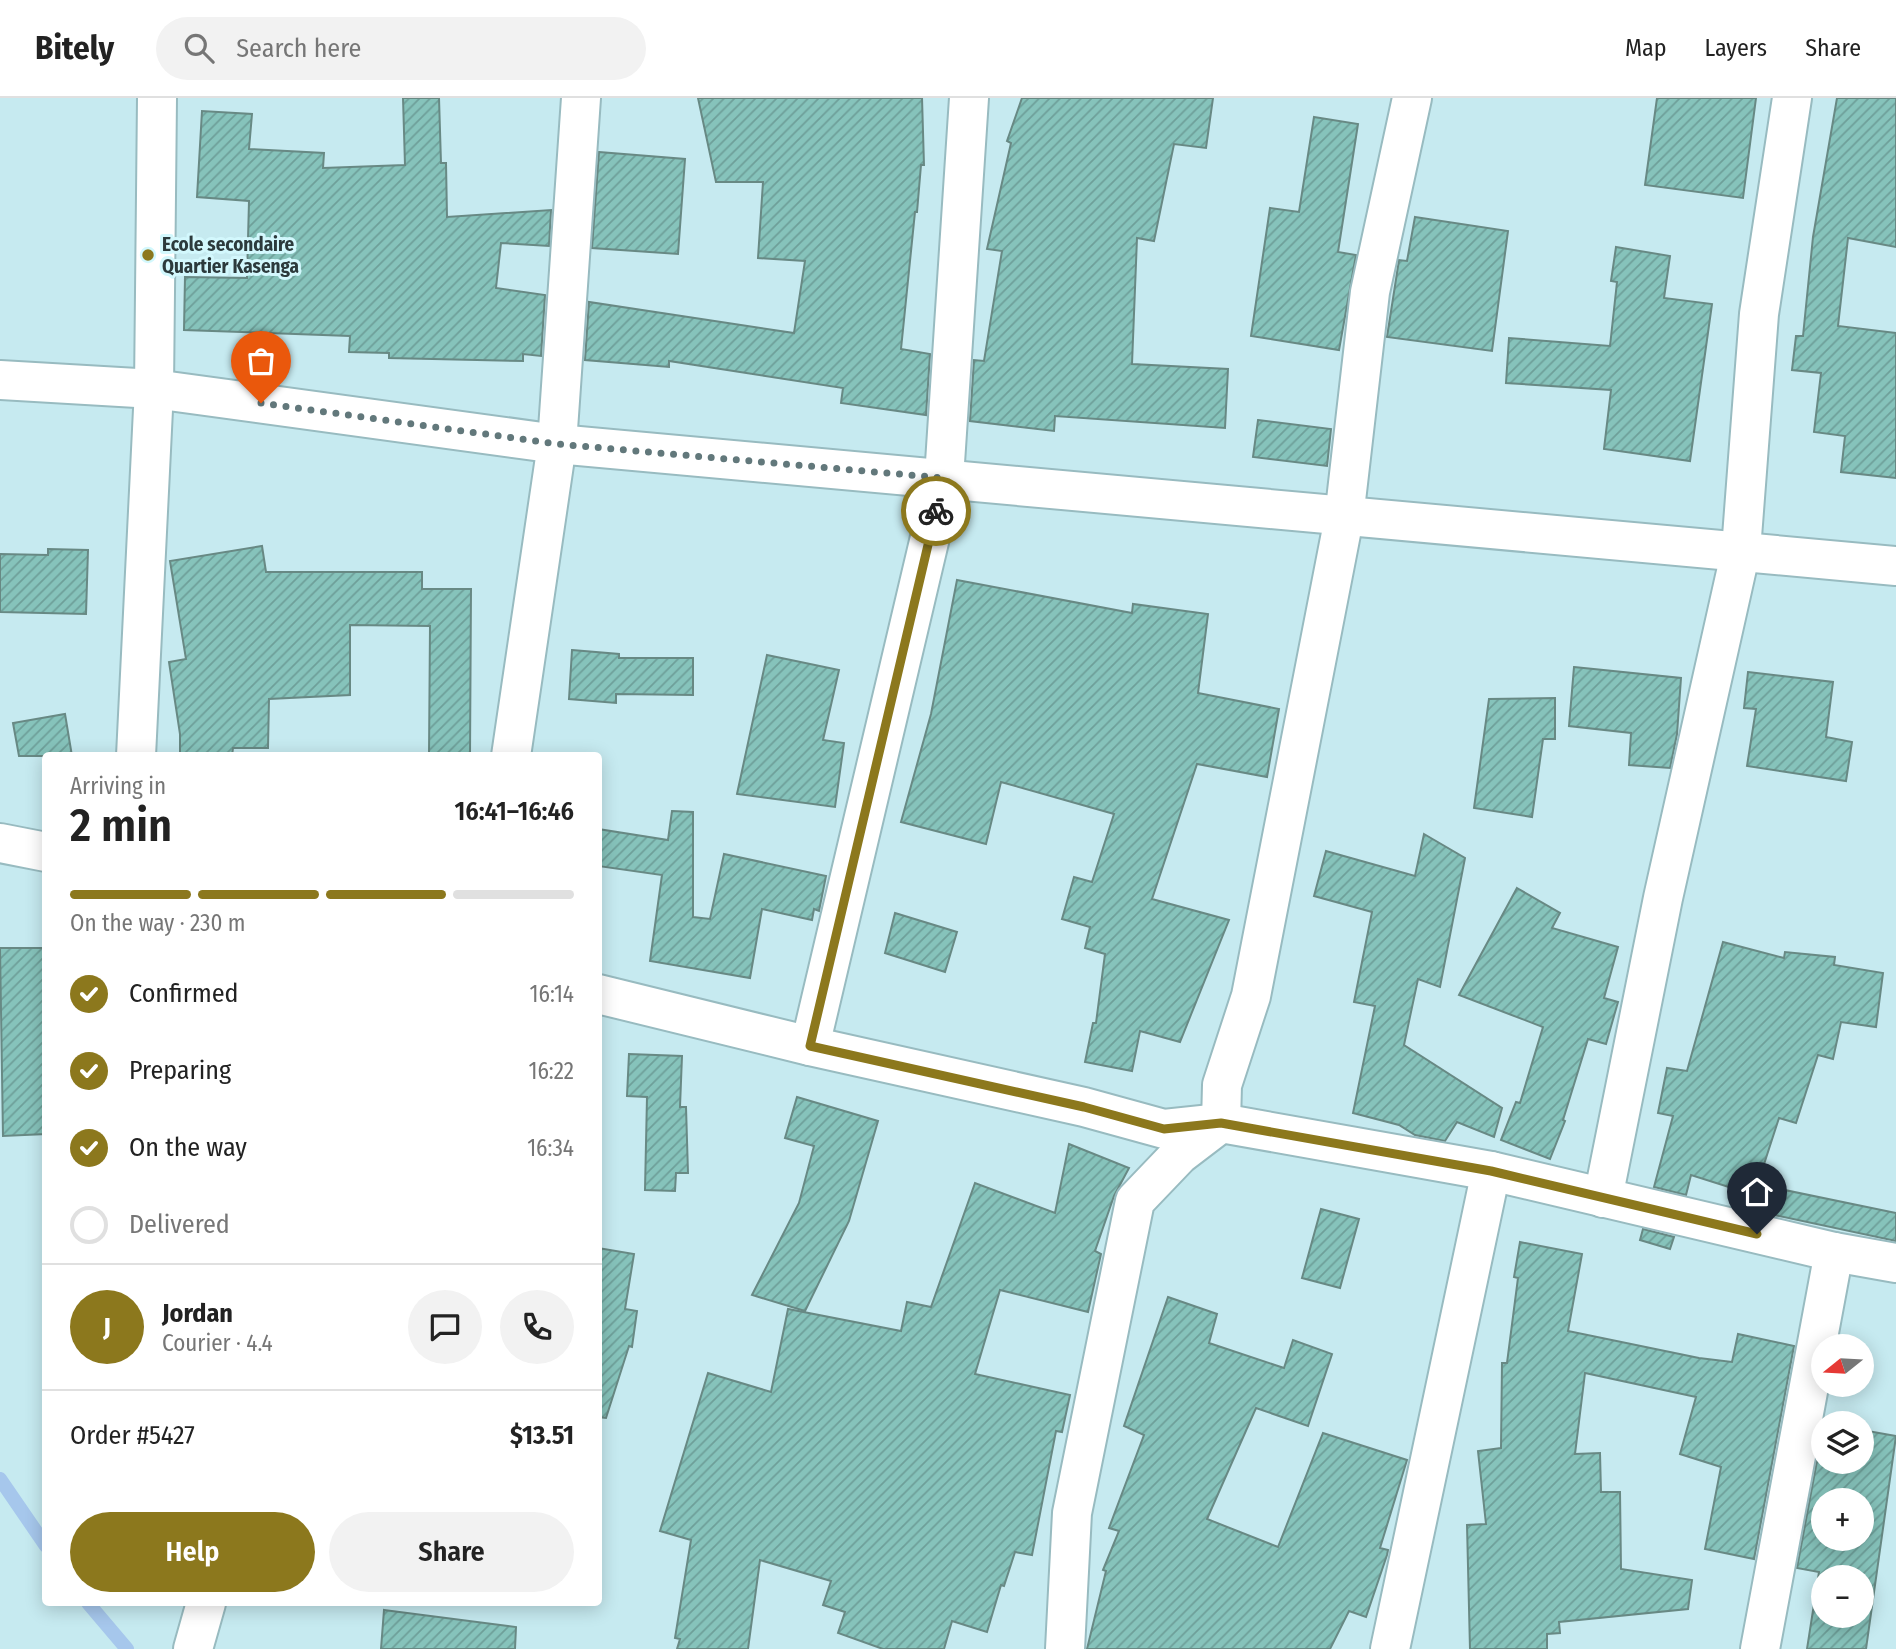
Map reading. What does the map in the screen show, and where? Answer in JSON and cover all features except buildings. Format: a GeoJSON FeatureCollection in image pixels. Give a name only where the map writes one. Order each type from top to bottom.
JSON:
{"type":"FeatureCollection","features":[{"type":"Feature","properties":{"kind":"main road"},"geometry":{"type":"LineString","coordinates":[[136,752],[154,388],[156,98]]}},
{"type":"Feature","properties":{"kind":"main road"},"geometry":{"type":"LineString","coordinates":[[512,752],[557,444],[581,98]]}},
{"type":"Feature","properties":{"kind":"main road"},"geometry":{"type":"LineString","coordinates":[[810,1046],[944,478],[969,98]]}},
{"type":"Feature","properties":{"kind":"main road"},"geometry":{"type":"LineString","coordinates":[[1221,1123],[1222,1084],[1251,996],[1344,518],[1370,292],[1412,98]]}},
{"type":"Feature","properties":{"kind":"main road"},"geometry":{"type":"LineString","coordinates":[[1603,1198],[1662,898],[1741,550],[1759,314],[1792,98]]}},
{"type":"Feature","properties":{"kind":"main road"},"geometry":{"type":"LineString","coordinates":[[0,380],[154,388],[557,444],[944,478],[1344,518],[1741,550],[1896,566]]}},
{"type":"Feature","properties":{"kind":"main road"},"geometry":{"type":"LineString","coordinates":[[0,843],[42,851]]}},
{"type":"Feature","properties":{"kind":"main road"},"geometry":{"type":"LineString","coordinates":[[602,995],[810,1046],[1084,1107],[1164,1129],[1221,1123],[1491,1171],[1834,1252],[1896,1263]]}},
{"type":"Feature","properties":{"kind":"main road"},"geometry":{"type":"LineString","coordinates":[[1065,1649],[1072,1513],[1135,1201],[1179,1155],[1221,1123]]}},
{"type":"Feature","properties":{"kind":"main road"},"geometry":{"type":"LineString","coordinates":[[1390,1649],[1491,1171]]}},
{"type":"Feature","properties":{"kind":"main road"},"geometry":{"type":"LineString","coordinates":[[1760,1649],[1834,1252]]}},
{"type":"Feature","properties":{"kind":"main road"},"geometry":{"type":"LineString","coordinates":[[193,1649],[205,1606]]}},
{"type":"Feature","properties":{"kind":"waterway"},"geometry":{"type":"LineString","coordinates":[[0,1479],[42,1540]]}},
{"type":"Feature","properties":{"kind":"waterway"},"geometry":{"type":"LineString","coordinates":[[91,1606],[127,1649]]}},
{"type":"Feature","properties":{"kind":"way so far"},"geometry":{"type":"LineString","coordinates":[[261,403],[557,444],[944,478],[936,511]]}},
{"type":"Feature","properties":{"kind":"place","name":"Ecole secondaire Quartier Kasenga"},"geometry":{"type":"Point","coordinates":[148,255]}},
{"type":"Feature","properties":{"kind":"route"},"geometry":{"type":"LineString","coordinates":[[936,511],[810,1046],[1084,1107],[1164,1129],[1221,1123],[1491,1171],[1757,1234]]}}]}
